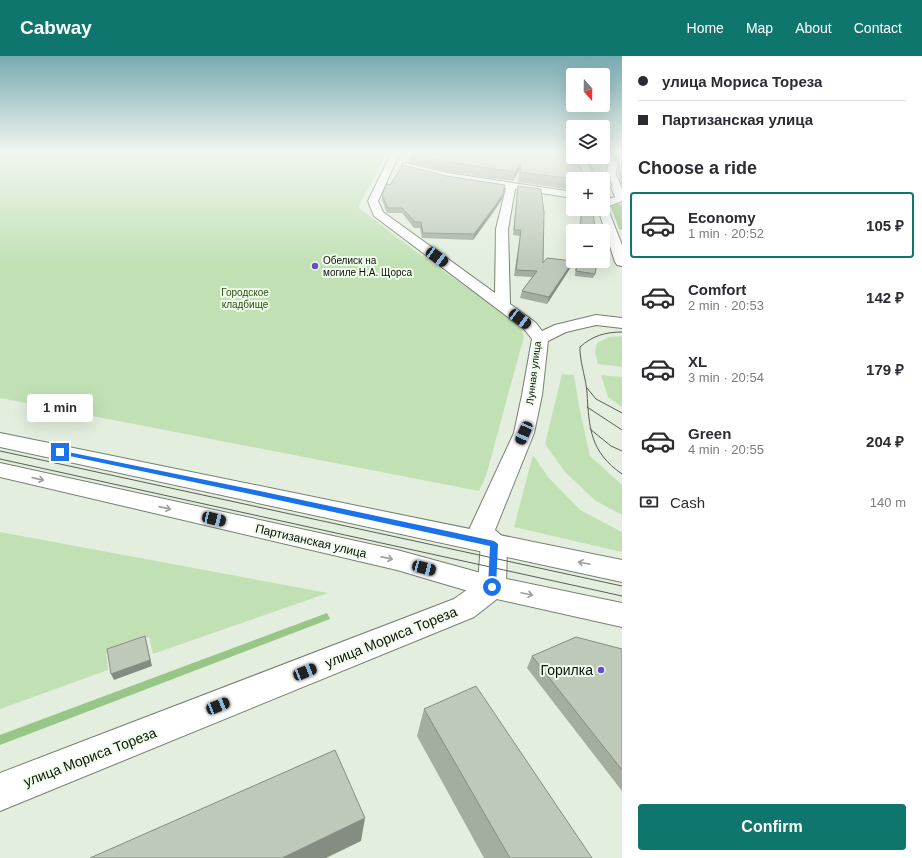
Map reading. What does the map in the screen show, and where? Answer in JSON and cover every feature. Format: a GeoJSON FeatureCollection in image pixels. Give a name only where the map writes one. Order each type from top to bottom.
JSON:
{"type":"FeatureCollection","features":[{"type":"Feature","properties":{"kind":"street","name":"Лунная улица"},"geometry":{"type":"LineString","coordinates":[[378,189],[373,201],[378,214],[502,304],[530,326],[540,339],[532,396],[524,433],[481,532],[494,544]]}},
{"type":"Feature","properties":{"kind":"street"},"geometry":{"type":"LineString","coordinates":[[502,304],[502,230],[510,189]]}},
{"type":"Feature","properties":{"kind":"street"},"geometry":{"type":"LineString","coordinates":[[535,189],[566,194]]}},
{"type":"Feature","properties":{"kind":"street"},"geometry":{"type":"LineString","coordinates":[[606,216],[622,262]]}},
{"type":"Feature","properties":{"kind":"street"},"geometry":{"type":"LineString","coordinates":[[540,339],[561,328],[596,320],[622,323]]}},
{"type":"Feature","properties":{"kind":"street"},"geometry":{"type":"LineString","coordinates":[[0,440],[255,492],[622,571]]}},
{"type":"Feature","properties":{"kind":"street","name":"Партизанская улица"},"geometry":{"type":"LineString","coordinates":[[0,470],[397,560],[492,587],[622,615]]}},
{"type":"Feature","properties":{"kind":"street"},"geometry":{"type":"LineString","coordinates":[[492,587],[494,544]]}},
{"type":"Feature","properties":{"kind":"street","name":"улица Мориса Тореза"},"geometry":{"type":"LineString","coordinates":[[0,792],[464,608],[492,587]]}},
{"type":"Feature","properties":{"kind":"green space","name":"Городское кладбище"},"geometry":{"type":"Polygon","coordinates":[[[0,189],[368,189],[358,207],[415,251],[519,324],[524,336],[486,476],[479,491],[0,398],[0,189]]]}},
{"type":"Feature","properties":{"kind":"green space"},"geometry":{"type":"Polygon","coordinates":[[[618,204],[622,205],[622,230],[619,229],[611,207],[618,204]]]}},
{"type":"Feature","properties":{"kind":"green space"},"geometry":{"type":"Polygon","coordinates":[[[622,336],[622,367],[598,364],[595,352],[597,343],[609,337],[622,336]]]}},
{"type":"Feature","properties":{"kind":"green space"},"geometry":{"type":"Polygon","coordinates":[[[562,374],[574,375],[590,456],[622,485],[622,515],[596,501],[565,472],[545,444],[562,374]]]}},
{"type":"Feature","properties":{"kind":"green space"},"geometry":{"type":"Polygon","coordinates":[[[601,375],[622,377],[622,407],[608,397],[601,375]]]}},
{"type":"Feature","properties":{"kind":"green space"},"geometry":{"type":"Polygon","coordinates":[[[533,455],[548,477],[580,510],[622,532],[622,552],[514,527],[533,455]]]}},
{"type":"Feature","properties":{"kind":"green space"},"geometry":{"type":"Polygon","coordinates":[[[0,532],[328,593],[153,654],[149,637],[106,652],[108,670],[0,709],[0,532]]]}},
{"type":"Feature","properties":{"kind":"green space"},"geometry":{"type":"Polygon","coordinates":[[[327,613],[330,619],[0,745],[0,735],[327,613]]]}},
{"type":"Feature","properties":{"kind":"building"},"geometry":{"type":"Polygon","coordinates":[[[385,189],[504,189],[503,194],[495,206],[474,234],[423,233],[421,222],[415,222],[402,208],[388,208],[382,195],[385,189]]]}},
{"type":"Feature","properties":{"kind":"building"},"geometry":{"type":"Polygon","coordinates":[[[518,189],[541,189],[544,212],[543,263],[547,258],[566,260],[566,268],[568,268],[549,297],[522,291],[537,271],[516,270],[521,230],[514,230],[518,189]]]}},
{"type":"Feature","properties":{"kind":"building"},"geometry":{"type":"Polygon","coordinates":[[[581,216],[594,216],[594,224],[581,224],[581,216]]]}},
{"type":"Feature","properties":{"kind":"building"},"geometry":{"type":"Polygon","coordinates":[[[576,268],[596,268],[595,274],[576,271],[576,268]]]}},
{"type":"Feature","properties":{"kind":"building"},"geometry":{"type":"Polygon","coordinates":[[[145,636],[150,660],[111,674],[107,649],[145,636]]]}},
{"type":"Feature","properties":{"kind":"building"},"geometry":{"type":"Polygon","coordinates":[[[576,637],[622,649],[622,770],[532,656],[576,637]]]}},
{"type":"Feature","properties":{"kind":"building"},"geometry":{"type":"Polygon","coordinates":[[[476,686],[592,858],[510,858],[424,709],[476,686]]]}},
{"type":"Feature","properties":{"kind":"building"},"geometry":{"type":"Polygon","coordinates":[[[335,750],[365,818],[282,858],[90,858],[335,750]]]}},
{"type":"Feature","properties":{"kind":"tram line"},"geometry":{"type":"LineString","coordinates":[[588,408],[580,347],[599,335],[622,332]]}},
{"type":"Feature","properties":{"kind":"tram line"},"geometry":{"type":"LineString","coordinates":[[587,388],[596,399],[622,413]]}},
{"type":"Feature","properties":{"kind":"tram line"},"geometry":{"type":"LineString","coordinates":[[588,408],[622,430]]}},
{"type":"Feature","properties":{"kind":"tram line"},"geometry":{"type":"LineString","coordinates":[[588,408],[591,430]]}},
{"type":"Feature","properties":{"kind":"tram line"},"geometry":{"type":"LineString","coordinates":[[591,430],[611,446],[622,451]]}},
{"type":"Feature","properties":{"kind":"tram line"},"geometry":{"type":"LineString","coordinates":[[591,430],[597,448],[603,457],[611,466],[622,474]]}},
{"type":"Feature","properties":{"kind":"tram line"},"geometry":{"type":"LineString","coordinates":[[0,451],[622,586]]}},
{"type":"Feature","properties":{"kind":"tram line"},"geometry":{"type":"LineString","coordinates":[[0,459],[622,596]]}},
{"type":"Feature","properties":{"kind":"place","name":"Обелиск на могиле Н.А. Щорса"},"geometry":{"type":"Point","coordinates":[315,266]}},
{"type":"Feature","properties":{"kind":"place","name":"Горилка"},"geometry":{"type":"Point","coordinates":[601,670]}},
{"type":"Feature","properties":{"kind":"route"},"geometry":{"type":"LineString","coordinates":[[60,452],[255,492],[405,526],[494,544],[492,587]]}}]}
